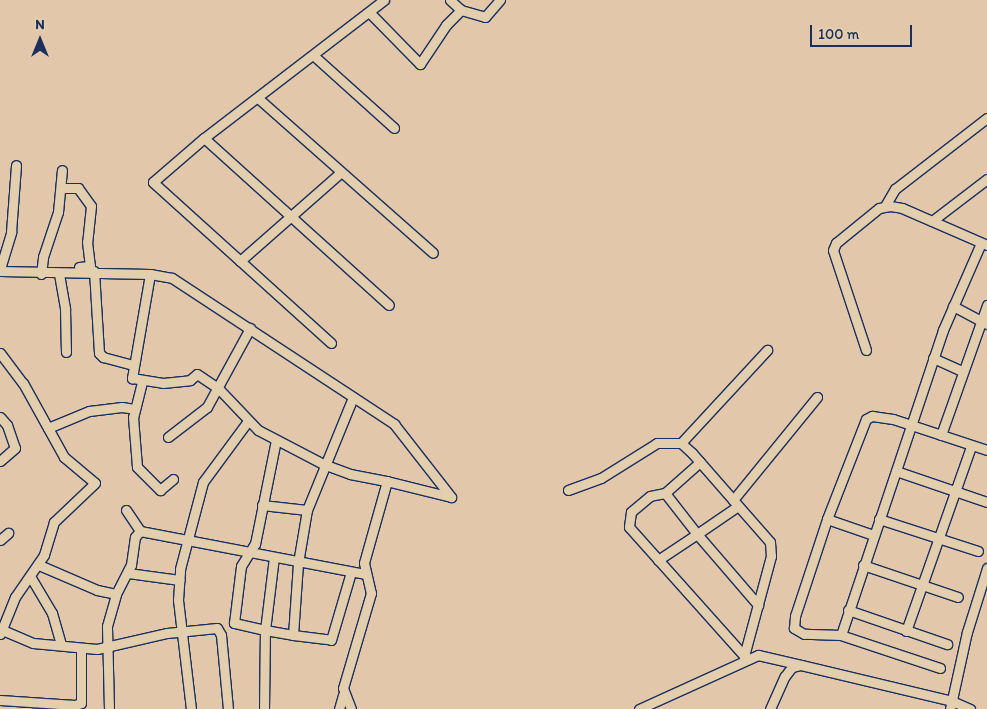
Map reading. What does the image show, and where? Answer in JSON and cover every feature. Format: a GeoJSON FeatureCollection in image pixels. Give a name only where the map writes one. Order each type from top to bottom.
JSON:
{"type":"FeatureCollection","features":[{"type":"Feature","properties":{"kind":"street"},"geometry":{"type":"LineString","coordinates":[[331,342],[153,182],[204,138],[259,99],[384,0]]}},
{"type":"Feature","properties":{"kind":"street"},"geometry":{"type":"LineString","coordinates":[[450,0],[461,10],[485,16],[500,0]]}},
{"type":"Feature","properties":{"kind":"street"},"geometry":{"type":"LineString","coordinates":[[369,12],[420,64],[461,10]]}},
{"type":"Feature","properties":{"kind":"street"},"geometry":{"type":"LineString","coordinates":[[313,55],[394,128]]}},
{"type":"Feature","properties":{"kind":"street"},"geometry":{"type":"LineString","coordinates":[[259,99],[340,173],[433,252]]}},
{"type":"Feature","properties":{"kind":"street"},"geometry":{"type":"LineString","coordinates":[[866,350],[834,250],[836,243],[885,206],[895,189],[987,118]]}},
{"type":"Feature","properties":{"kind":"street"},"geometry":{"type":"LineString","coordinates":[[204,138],[389,305]]}},
{"type":"Feature","properties":{"kind":"street"},"geometry":{"type":"LineString","coordinates":[[16,165],[11,232],[0,270],[41,274],[94,271],[150,274],[172,278],[394,424],[451,497],[350,474],[323,464],[276,440],[248,421],[218,388],[197,374],[190,380],[142,382],[132,378],[150,274]]}},
{"type":"Feature","properties":{"kind":"street"},"geometry":{"type":"LineString","coordinates":[[41,274],[62,188],[62,170]]}},
{"type":"Feature","properties":{"kind":"street"},"geometry":{"type":"LineString","coordinates":[[240,261],[340,173]]}},
{"type":"Feature","properties":{"kind":"street"},"geometry":{"type":"LineString","coordinates":[[932,221],[987,179]]}},
{"type":"Feature","properties":{"kind":"street"},"geometry":{"type":"LineString","coordinates":[[62,188],[78,188],[91,206],[87,242],[90,266],[77,267],[70,272]]}},
{"type":"Feature","properties":{"kind":"street"},"geometry":{"type":"LineString","coordinates":[[841,635],[862,565],[896,472],[933,358],[953,306],[984,244],[902,208],[885,206]]}},
{"type":"Feature","properties":{"kind":"street"},"geometry":{"type":"LineString","coordinates":[[94,271],[99,353],[133,364]]}},
{"type":"Feature","properties":{"kind":"street"},"geometry":{"type":"LineString","coordinates":[[59,274],[65,309],[66,352]]}},
{"type":"Feature","properties":{"kind":"street"},"geometry":{"type":"LineString","coordinates":[[941,435],[962,371],[984,322],[987,305]]}},
{"type":"Feature","properties":{"kind":"street"},"geometry":{"type":"LineString","coordinates":[[953,306],[984,322]]}},
{"type":"Feature","properties":{"kind":"street"},"geometry":{"type":"LineString","coordinates":[[168,437],[207,406],[250,328]]}},
{"type":"Feature","properties":{"kind":"street"},"geometry":{"type":"LineString","coordinates":[[681,443],[766,350]]}},
{"type":"Feature","properties":{"kind":"street"},"geometry":{"type":"LineString","coordinates":[[0,353],[23,384],[64,457],[95,483],[54,522],[39,565],[15,597],[0,631],[34,643],[80,648],[107,648],[181,631],[212,627],[220,631],[228,709]]}},
{"type":"Feature","properties":{"kind":"street"},"geometry":{"type":"LineString","coordinates":[[933,358],[962,371]]}},
{"type":"Feature","properties":{"kind":"street"},"geometry":{"type":"LineString","coordinates":[[142,382],[134,409],[132,434],[137,467],[160,490],[173,479]]}},
{"type":"Feature","properties":{"kind":"street"},"geometry":{"type":"LineString","coordinates":[[293,635],[298,563],[307,510],[323,464],[353,397]]}},
{"type":"Feature","properties":{"kind":"street"},"geometry":{"type":"LineString","coordinates":[[658,560],[697,534],[736,503],[817,397]]}},
{"type":"Feature","properties":{"kind":"street"},"geometry":{"type":"LineString","coordinates":[[48,428],[88,411],[122,407],[134,409]]}},
{"type":"Feature","properties":{"kind":"street"},"geometry":{"type":"LineString","coordinates":[[940,668],[841,635],[804,634],[794,628],[826,519],[866,419],[876,416],[911,425],[987,450]]}},
{"type":"Feature","properties":{"kind":"street"},"geometry":{"type":"LineString","coordinates":[[0,418],[7,425],[15,448],[0,460]]}},
{"type":"Feature","properties":{"kind":"street"},"geometry":{"type":"LineString","coordinates":[[191,709],[181,631],[180,580],[187,541],[203,482],[248,421]]}},
{"type":"Feature","properties":{"kind":"street"},"geometry":{"type":"LineString","coordinates":[[276,440],[251,552],[241,566],[234,623],[293,635],[331,640],[351,572]]}},
{"type":"Feature","properties":{"kind":"street"},"geometry":{"type":"LineString","coordinates":[[568,490],[601,478],[656,443],[681,443],[736,503],[772,548],[746,658]]}},
{"type":"Feature","properties":{"kind":"street"},"geometry":{"type":"LineString","coordinates":[[906,631],[936,539],[971,446]]}},
{"type":"Feature","properties":{"kind":"street"},"geometry":{"type":"LineString","coordinates":[[700,462],[665,493],[650,496],[631,512],[628,519],[629,527],[746,658]]}},
{"type":"Feature","properties":{"kind":"street"},"geometry":{"type":"LineString","coordinates":[[896,472],[987,502]]}},
{"type":"Feature","properties":{"kind":"street"},"geometry":{"type":"LineString","coordinates":[[339,709],[371,593],[364,563],[387,481]]}},
{"type":"Feature","properties":{"kind":"street"},"geometry":{"type":"LineString","coordinates":[[665,493],[697,534],[758,605]]}},
{"type":"Feature","properties":{"kind":"street"},"geometry":{"type":"LineString","coordinates":[[262,505],[307,510]]}},
{"type":"Feature","properties":{"kind":"street"},"geometry":{"type":"LineString","coordinates":[[126,510],[140,532],[251,552],[298,563],[366,574]]}},
{"type":"Feature","properties":{"kind":"street"},"geometry":{"type":"LineString","coordinates":[[826,519],[873,535]]}},
{"type":"Feature","properties":{"kind":"street"},"geometry":{"type":"LineString","coordinates":[[879,519],[978,551]]}},
{"type":"Feature","properties":{"kind":"street"},"geometry":{"type":"LineString","coordinates":[[109,709],[107,626],[116,594],[128,573],[135,537],[140,532]]}},
{"type":"Feature","properties":{"kind":"street"},"geometry":{"type":"LineString","coordinates":[[0,540],[8,533]]}},
{"type":"Feature","properties":{"kind":"street"},"geometry":{"type":"LineString","coordinates":[[264,709],[265,630],[274,557]]}},
{"type":"Feature","properties":{"kind":"street"},"geometry":{"type":"LineString","coordinates":[[39,565],[97,590],[116,594]]}},
{"type":"Feature","properties":{"kind":"street"},"geometry":{"type":"LineString","coordinates":[[862,565],[958,596]]}},
{"type":"Feature","properties":{"kind":"street"},"geometry":{"type":"LineString","coordinates":[[951,705],[967,632],[987,568]]}},
{"type":"Feature","properties":{"kind":"street"},"geometry":{"type":"LineString","coordinates":[[128,573],[180,580]]}},
{"type":"Feature","properties":{"kind":"street"},"geometry":{"type":"LineString","coordinates":[[30,576],[52,613],[61,645]]}},
{"type":"Feature","properties":{"kind":"street"},"geometry":{"type":"LineString","coordinates":[[848,610],[947,644]]}},
{"type":"Feature","properties":{"kind":"street"},"geometry":{"type":"LineString","coordinates":[[0,700],[47,704],[81,703],[80,648]]}},
{"type":"Feature","properties":{"kind":"street"},"geometry":{"type":"LineString","coordinates":[[640,709],[746,658],[766,655],[970,709]]}},
{"type":"Feature","properties":{"kind":"street"},"geometry":{"type":"LineString","coordinates":[[770,709],[792,667],[801,665]]}},
{"type":"Feature","properties":{"kind":"street"},"geometry":{"type":"LineString","coordinates":[[343,695],[351,709]]}}]}
